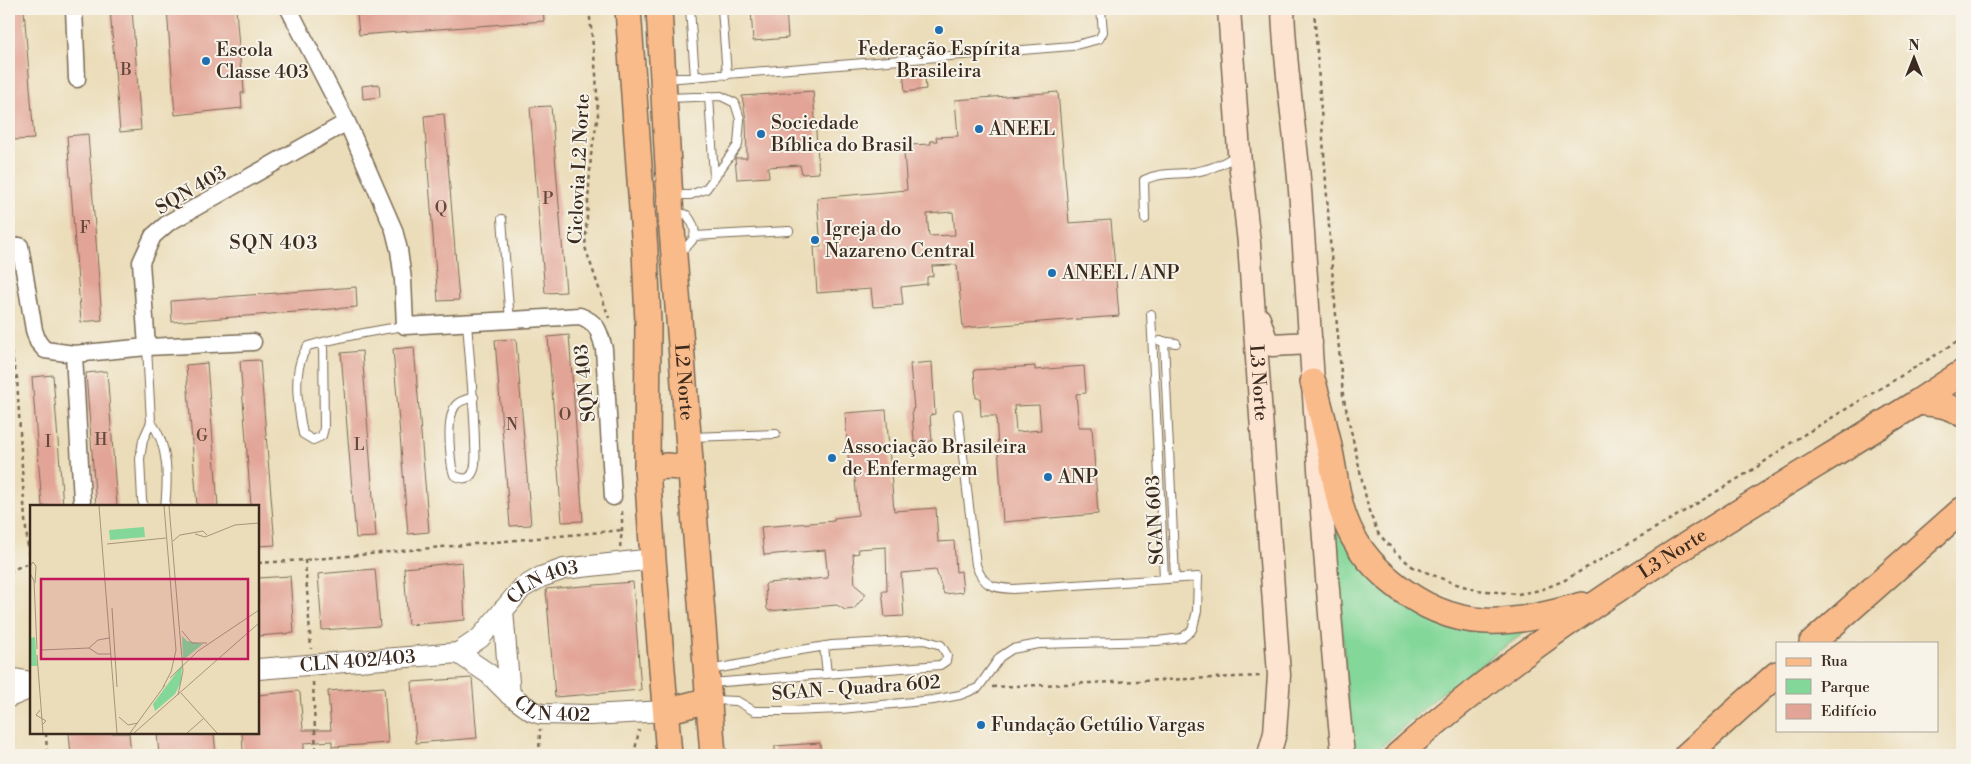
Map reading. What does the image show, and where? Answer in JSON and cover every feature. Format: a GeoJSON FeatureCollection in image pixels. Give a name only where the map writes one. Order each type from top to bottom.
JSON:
{"type":"FeatureCollection","features":[{"type":"Feature","properties":{"kind":"main road","name":"L2 Norte"},"geometry":{"type":"LineString","coordinates":[[628,9],[645,251],[648,323],[647,468],[669,755]]}},
{"type":"Feature","properties":{"kind":"main road","name":"L2 Norte"},"geometry":{"type":"LineString","coordinates":[[659,9],[670,203],[713,755]]}},
{"type":"Feature","properties":{"kind":"main road","name":"L3 Norte"},"geometry":{"type":"LineString","coordinates":[[1229,9],[1239,152],[1249,243],[1279,675],[1275,733],[1269,755]]}},
{"type":"Feature","properties":{"kind":"main road"},"geometry":{"type":"LineString","coordinates":[[1271,9],[1285,57]]}},
{"type":"Feature","properties":{"kind":"main road"},"geometry":{"type":"LineString","coordinates":[[1283,9],[1285,57],[1297,147],[1329,606],[1342,752]]}},
{"type":"Feature","properties":{"kind":"main road"},"geometry":{"type":"LineString","coordinates":[[1253,302],[1266,340],[1272,345],[1310,342]]}},
{"type":"Feature","properties":{"kind":"main road","name":"L3 Norte"},"geometry":{"type":"LineString","coordinates":[[1398,755],[1488,680],[1603,598],[1962,373]]}},
{"type":"Feature","properties":{"kind":"main road"},"geometry":{"type":"LineString","coordinates":[[1313,382],[1325,425],[1342,510],[1352,538],[1376,569],[1400,589],[1431,609],[1456,617],[1488,621],[1523,620],[1603,598]]}},
{"type":"Feature","properties":{"kind":"main road"},"geometry":{"type":"LineString","coordinates":[[1918,402],[1942,405],[1962,414]]}},
{"type":"Feature","properties":{"kind":"main road"},"geometry":{"type":"LineString","coordinates":[[647,468],[667,466],[691,468]]}},
{"type":"Feature","properties":{"kind":"main road"},"geometry":{"type":"LineString","coordinates":[[1813,642],[1962,510]]}},
{"type":"Feature","properties":{"kind":"main road"},"geometry":{"type":"LineString","coordinates":[[1686,755],[1776,675]]}},
{"type":"Feature","properties":{"kind":"main road"},"geometry":{"type":"LineString","coordinates":[[666,711],[708,685]]}},
{"type":"Feature","properties":{"kind":"street"},"geometry":{"type":"LineString","coordinates":[[74,9],[77,79]]}},
{"type":"Feature","properties":{"kind":"street"},"geometry":{"type":"LineString","coordinates":[[289,9],[347,122],[394,230],[403,280],[405,326]]}},
{"type":"Feature","properties":{"kind":"street","name":"SQN 403"},"geometry":{"type":"LineString","coordinates":[[147,347],[141,262],[153,236],[168,223],[237,186],[347,122]]}},
{"type":"Feature","properties":{"kind":"street"},"geometry":{"type":"LineString","coordinates":[[20,246],[34,330],[38,342],[45,350],[74,354],[147,347],[253,342]]}},
{"type":"Feature","properties":{"kind":"street","name":"SQN 403"},"geometry":{"type":"LineString","coordinates":[[405,326],[580,316],[591,321],[600,332],[604,348],[618,498]]}},
{"type":"Feature","properties":{"kind":"street"},"geometry":{"type":"LineString","coordinates":[[74,354],[82,501]]}},
{"type":"Feature","properties":{"kind":"street","name":"CLN 403"},"geometry":{"type":"LineString","coordinates":[[458,653],[480,638],[522,588],[541,577],[564,569],[653,559]]}},
{"type":"Feature","properties":{"kind":"street"},"geometry":{"type":"LineString","coordinates":[[503,610],[510,695]]}},
{"type":"Feature","properties":{"kind":"street","name":"CLN 402"},"geometry":{"type":"LineString","coordinates":[[458,653],[489,674],[510,695],[532,711],[541,714],[590,715],[666,711]]}},
{"type":"Feature","properties":{"kind":"street","name":"CLN 402/403"},"geometry":{"type":"LineString","coordinates":[[259,669],[458,653]]}},
{"type":"Feature","properties":{"kind":"street"},"geometry":{"type":"LineString","coordinates":[[9,678],[30,682]]}},
{"type":"Feature","properties":{"kind":"street"},"geometry":{"type":"LineString","coordinates":[[9,697],[30,688]]}},
{"type":"Feature","properties":{"kind":"lane"},"geometry":{"type":"LineString","coordinates":[[690,9],[695,77]]}},
{"type":"Feature","properties":{"kind":"lane"},"geometry":{"type":"LineString","coordinates":[[722,9],[727,75]]}},
{"type":"Feature","properties":{"kind":"lane"},"geometry":{"type":"LineString","coordinates":[[665,89],[695,77],[1072,46],[1099,39],[1103,32],[1101,9]]}},
{"type":"Feature","properties":{"kind":"lane"},"geometry":{"type":"LineString","coordinates":[[665,89],[720,96],[735,103],[740,119],[738,145],[706,189],[670,203]]}},
{"type":"Feature","properties":{"kind":"lane"},"geometry":{"type":"LineString","coordinates":[[709,96],[714,178]]}},
{"type":"Feature","properties":{"kind":"lane"},"geometry":{"type":"LineString","coordinates":[[1145,219],[1144,180],[1156,174],[1190,173],[1221,165],[1239,152]]}},
{"type":"Feature","properties":{"kind":"lane"},"geometry":{"type":"LineString","coordinates":[[670,203],[687,214],[694,224],[694,236],[690,246],[674,254]]}},
{"type":"Feature","properties":{"kind":"lane"},"geometry":{"type":"LineString","coordinates":[[502,219],[510,321]]}},
{"type":"Feature","properties":{"kind":"lane"},"geometry":{"type":"LineString","coordinates":[[694,236],[789,231]]}},
{"type":"Feature","properties":{"kind":"lane","name":"SGAN 603"},"geometry":{"type":"LineString","coordinates":[[1151,314],[1164,578],[1175,578],[1164,341]]}},
{"type":"Feature","properties":{"kind":"lane"},"geometry":{"type":"LineString","coordinates":[[467,323],[474,397],[475,462],[472,475],[464,479],[454,475],[450,456],[450,422],[454,407],[459,402],[474,397]]}},
{"type":"Feature","properties":{"kind":"lane","name":"SQN 403"},"geometry":{"type":"LineString","coordinates":[[323,342],[324,428],[322,436],[313,440],[303,434],[300,418],[298,383],[300,358],[303,352],[308,346],[348,335],[405,326]]}},
{"type":"Feature","properties":{"kind":"lane"},"geometry":{"type":"LineString","coordinates":[[1153,340],[1176,343]]}},
{"type":"Feature","properties":{"kind":"lane","name":"SQN 403"},"geometry":{"type":"LineString","coordinates":[[143,503],[140,459],[143,440],[151,422],[147,347]]}},
{"type":"Feature","properties":{"kind":"lane"},"geometry":{"type":"LineString","coordinates":[[958,414],[976,565],[979,575],[986,583],[995,588],[1013,590],[1164,578]]}},
{"type":"Feature","properties":{"kind":"lane"},"geometry":{"type":"LineString","coordinates":[[151,422],[162,441],[167,490],[165,505]]}},
{"type":"Feature","properties":{"kind":"lane"},"geometry":{"type":"LineString","coordinates":[[689,437],[776,434]]}},
{"type":"Feature","properties":{"kind":"lane"},"geometry":{"type":"LineString","coordinates":[[978,688],[1000,657],[1012,649],[1039,644],[1157,641],[1182,638],[1193,627],[1197,611],[1198,577],[1175,578]]}},
{"type":"Feature","properties":{"kind":"lane"},"geometry":{"type":"LineString","coordinates":[[924,640],[941,645],[947,655],[946,661],[940,664],[708,685],[753,662],[777,654],[824,646],[924,640]]}},
{"type":"Feature","properties":{"kind":"lane"},"geometry":{"type":"LineString","coordinates":[[824,646],[827,674]]}},
{"type":"Feature","properties":{"kind":"lane","name":"SGAN - Quadra 602"},"geometry":{"type":"LineString","coordinates":[[708,685],[727,699],[737,701],[754,711],[841,709],[933,700],[960,695],[978,688]]}},
{"type":"Feature","properties":{"kind":"path","name":"Ciclovia L2 Norte"},"geometry":{"type":"LineString","coordinates":[[589,9],[598,115],[591,155],[585,247],[609,314],[610,323]]}},
{"type":"Feature","properties":{"kind":"path"},"geometry":{"type":"LineString","coordinates":[[1314,9],[1332,269],[1343,394],[1369,511],[1378,533],[1395,552],[1413,567],[1476,590],[1518,594],[1541,590],[1565,580],[1757,467],[1795,440],[1962,338]]}},
{"type":"Feature","properties":{"kind":"path"},"geometry":{"type":"LineString","coordinates":[[9,344],[17,378],[25,520],[30,564],[22,565],[9,572]]}},
{"type":"Feature","properties":{"kind":"path"},"geometry":{"type":"LineString","coordinates":[[613,562],[613,553],[621,546],[622,530],[618,498]]}},
{"type":"Feature","properties":{"kind":"path"},"geometry":{"type":"LineString","coordinates":[[259,563],[622,530]]}},
{"type":"Feature","properties":{"kind":"path"},"geometry":{"type":"LineString","coordinates":[[978,688],[1279,675]]}},
{"type":"Feature","properties":{"kind":"path"},"geometry":{"type":"LineString","coordinates":[[632,713],[639,730],[634,755]]}},
{"type":"Feature","properties":{"kind":"path"},"geometry":{"type":"LineString","coordinates":[[539,755],[541,714]]}},
{"type":"Feature","properties":{"kind":"path"},"geometry":{"type":"LineString","coordinates":[[46,734],[47,755]]}},
{"type":"Feature","properties":{"kind":"green space"},"geometry":{"type":"Polygon","coordinates":[[[1334,523],[1418,607],[1543,619],[1439,695],[1372,755],[1352,755],[1334,523]]]}},
{"type":"Feature","properties":{"kind":"building"},"geometry":{"type":"Polygon","coordinates":[[[9,9],[24,9],[34,139],[13,140],[9,80],[9,9]]]}},
{"type":"Feature","properties":{"kind":"building"},"geometry":{"type":"Polygon","coordinates":[[[110,9],[132,9],[141,130],[120,132],[110,9]]]}},
{"type":"Feature","properties":{"kind":"building","name":"Escola Classe 403"},"geometry":{"type":"Polygon","coordinates":[[[167,9],[236,9],[241,73],[243,73],[244,93],[241,93],[242,108],[175,115],[167,9]]]}},
{"type":"Feature","properties":{"kind":"building"},"geometry":{"type":"Polygon","coordinates":[[[428,9],[543,9],[544,21],[359,35],[357,14],[428,9]]]}},
{"type":"Feature","properties":{"kind":"building"},"geometry":{"type":"Polygon","coordinates":[[[751,9],[786,9],[788,38],[753,41],[751,9]]]}},
{"type":"Feature","properties":{"kind":"building"},"geometry":{"type":"Polygon","coordinates":[[[924,67],[926,89],[905,92],[903,69],[924,67]]]}},
{"type":"Feature","properties":{"kind":"building"},"geometry":{"type":"Polygon","coordinates":[[[379,84],[380,97],[363,99],[362,86],[379,84]]]}},
{"type":"Feature","properties":{"kind":"building","name":"Sociedade Bíblica do Brasil"},"geometry":{"type":"Polygon","coordinates":[[[813,91],[819,173],[802,174],[800,165],[768,167],[769,177],[737,179],[735,158],[747,158],[746,119],[742,96],[813,91]]]}},
{"type":"Feature","properties":{"kind":"building"},"geometry":{"type":"Polygon","coordinates":[[[1058,92],[1069,223],[1111,220],[1119,316],[963,328],[957,265],[932,266],[933,276],[927,277],[927,284],[901,287],[903,305],[873,307],[871,289],[817,293],[814,247],[821,247],[817,198],[907,190],[904,152],[911,152],[910,145],[931,144],[930,141],[937,141],[936,137],[958,136],[955,100],[1058,92]],[[953,212],[927,214],[929,236],[955,235],[953,212]]]}},
{"type":"Feature","properties":{"kind":"building"},"geometry":{"type":"Polygon","coordinates":[[[551,106],[566,292],[545,293],[530,107],[551,106]]]}},
{"type":"Feature","properties":{"kind":"building"},"geometry":{"type":"Polygon","coordinates":[[[444,114],[459,300],[438,301],[424,116],[444,114]]]}},
{"type":"Feature","properties":{"kind":"building"},"geometry":{"type":"Polygon","coordinates":[[[88,134],[102,320],[81,322],[67,136],[88,134]]]}},
{"type":"Feature","properties":{"kind":"building"},"geometry":{"type":"Polygon","coordinates":[[[356,287],[357,307],[172,322],[171,301],[356,287]]]}},
{"type":"Feature","properties":{"kind":"building"},"geometry":{"type":"Polygon","coordinates":[[[569,335],[583,521],[562,522],[548,337],[569,335]]]}},
{"type":"Feature","properties":{"kind":"building"},"geometry":{"type":"Polygon","coordinates":[[[516,339],[531,525],[510,526],[495,340],[516,339]]]}},
{"type":"Feature","properties":{"kind":"building"},"geometry":{"type":"Polygon","coordinates":[[[414,347],[429,532],[408,534],[393,349],[414,347]]]}},
{"type":"Feature","properties":{"kind":"building"},"geometry":{"type":"Polygon","coordinates":[[[362,351],[376,537],[356,538],[341,353],[362,351]]]}},
{"type":"Feature","properties":{"kind":"building"},"geometry":{"type":"Polygon","coordinates":[[[260,360],[275,545],[259,546],[259,505],[251,505],[240,361],[260,360]]]}},
{"type":"Feature","properties":{"kind":"building"},"geometry":{"type":"Polygon","coordinates":[[[932,362],[935,414],[930,415],[932,441],[914,442],[912,409],[914,409],[910,364],[932,362]]]}},
{"type":"Feature","properties":{"kind":"building"},"geometry":{"type":"Polygon","coordinates":[[[207,363],[218,505],[197,505],[186,365],[207,363]]]}},
{"type":"Feature","properties":{"kind":"building","name":"ANP"},"geometry":{"type":"Polygon","coordinates":[[[1035,366],[1035,370],[1084,366],[1086,393],[1076,394],[1079,427],[1092,427],[1098,514],[1003,522],[996,416],[981,416],[980,398],[976,398],[974,370],[1035,366]],[[1039,405],[1014,406],[1016,432],[1041,430],[1039,405]]]}},
{"type":"Feature","properties":{"kind":"building"},"geometry":{"type":"Polygon","coordinates":[[[107,371],[117,505],[96,505],[86,373],[107,371]]]}},
{"type":"Feature","properties":{"kind":"building"},"geometry":{"type":"Polygon","coordinates":[[[53,375],[63,505],[42,505],[32,377],[53,375]]]}},
{"type":"Feature","properties":{"kind":"building"},"geometry":{"type":"Polygon","coordinates":[[[886,410],[894,511],[936,508],[938,542],[954,541],[956,572],[961,571],[963,592],[944,594],[936,570],[901,573],[904,616],[885,617],[882,591],[887,591],[886,547],[858,549],[859,553],[853,554],[855,585],[866,594],[854,609],[845,610],[837,605],[769,611],[767,609],[765,585],[767,583],[828,578],[825,550],[764,555],[761,527],[834,521],[834,518],[858,515],[854,468],[849,468],[845,413],[886,410]]]}},
{"type":"Feature","properties":{"kind":"building"},"geometry":{"type":"Polygon","coordinates":[[[462,562],[465,620],[408,625],[404,568],[462,562]]]}},
{"type":"Feature","properties":{"kind":"building"},"geometry":{"type":"Polygon","coordinates":[[[375,569],[380,626],[322,630],[318,574],[375,569]]]}},
{"type":"Feature","properties":{"kind":"building"},"geometry":{"type":"Polygon","coordinates":[[[290,576],[294,633],[259,636],[259,578],[290,576]]]}},
{"type":"Feature","properties":{"kind":"building"},"geometry":{"type":"Polygon","coordinates":[[[633,582],[641,690],[555,697],[546,589],[633,582]]]}},
{"type":"Feature","properties":{"kind":"building"},"geometry":{"type":"Polygon","coordinates":[[[472,678],[477,738],[416,743],[412,682],[472,678]]]}},
{"type":"Feature","properties":{"kind":"building"},"geometry":{"type":"Polygon","coordinates":[[[384,687],[388,743],[332,747],[332,741],[304,743],[304,750],[302,752],[245,755],[242,734],[259,734],[259,695],[298,691],[300,693],[303,730],[331,730],[328,691],[384,687]]]}},
{"type":"Feature","properties":{"kind":"building"},"geometry":{"type":"Polygon","coordinates":[[[69,734],[129,734],[131,755],[71,755],[69,734]]]}},
{"type":"Feature","properties":{"kind":"building"},"geometry":{"type":"Polygon","coordinates":[[[157,734],[214,734],[216,755],[159,755],[157,734]]]}},
{"type":"Feature","properties":{"kind":"building"},"geometry":{"type":"Polygon","coordinates":[[[820,743],[821,755],[775,755],[775,746],[820,743]]]}},
{"type":"Feature","properties":{"kind":"place","name":"Federação Espírita Brasileira"},"geometry":{"type":"Point","coordinates":[939,30]}},
{"type":"Feature","properties":{"kind":"place","name":"Escola Classe 403"},"geometry":{"type":"Point","coordinates":[206,61]}},
{"type":"Feature","properties":{"kind":"place","name":"ANEEL"},"geometry":{"type":"Point","coordinates":[979,129]}},
{"type":"Feature","properties":{"kind":"place","name":"Sociedade Bíblica do Brasil"},"geometry":{"type":"Point","coordinates":[761,134]}},
{"type":"Feature","properties":{"kind":"place","name":"Igreja do Nazareno Central"},"geometry":{"type":"Point","coordinates":[815,240]}},
{"type":"Feature","properties":{"kind":"place","name":"ANEEL / ANP"},"geometry":{"type":"Point","coordinates":[1052,273]}},
{"type":"Feature","properties":{"kind":"place","name":"Associação Brasileira de Enfermagem"},"geometry":{"type":"Point","coordinates":[832,458]}},
{"type":"Feature","properties":{"kind":"place","name":"ANP"},"geometry":{"type":"Point","coordinates":[1048,477]}},
{"type":"Feature","properties":{"kind":"place","name":"Fundação Getúlio Vargas"},"geometry":{"type":"Point","coordinates":[981,725]}},
{"type":"Feature","properties":{"kind":"district","name":"SQN 403"},"geometry":{"type":"Point","coordinates":[274,243]}}]}
